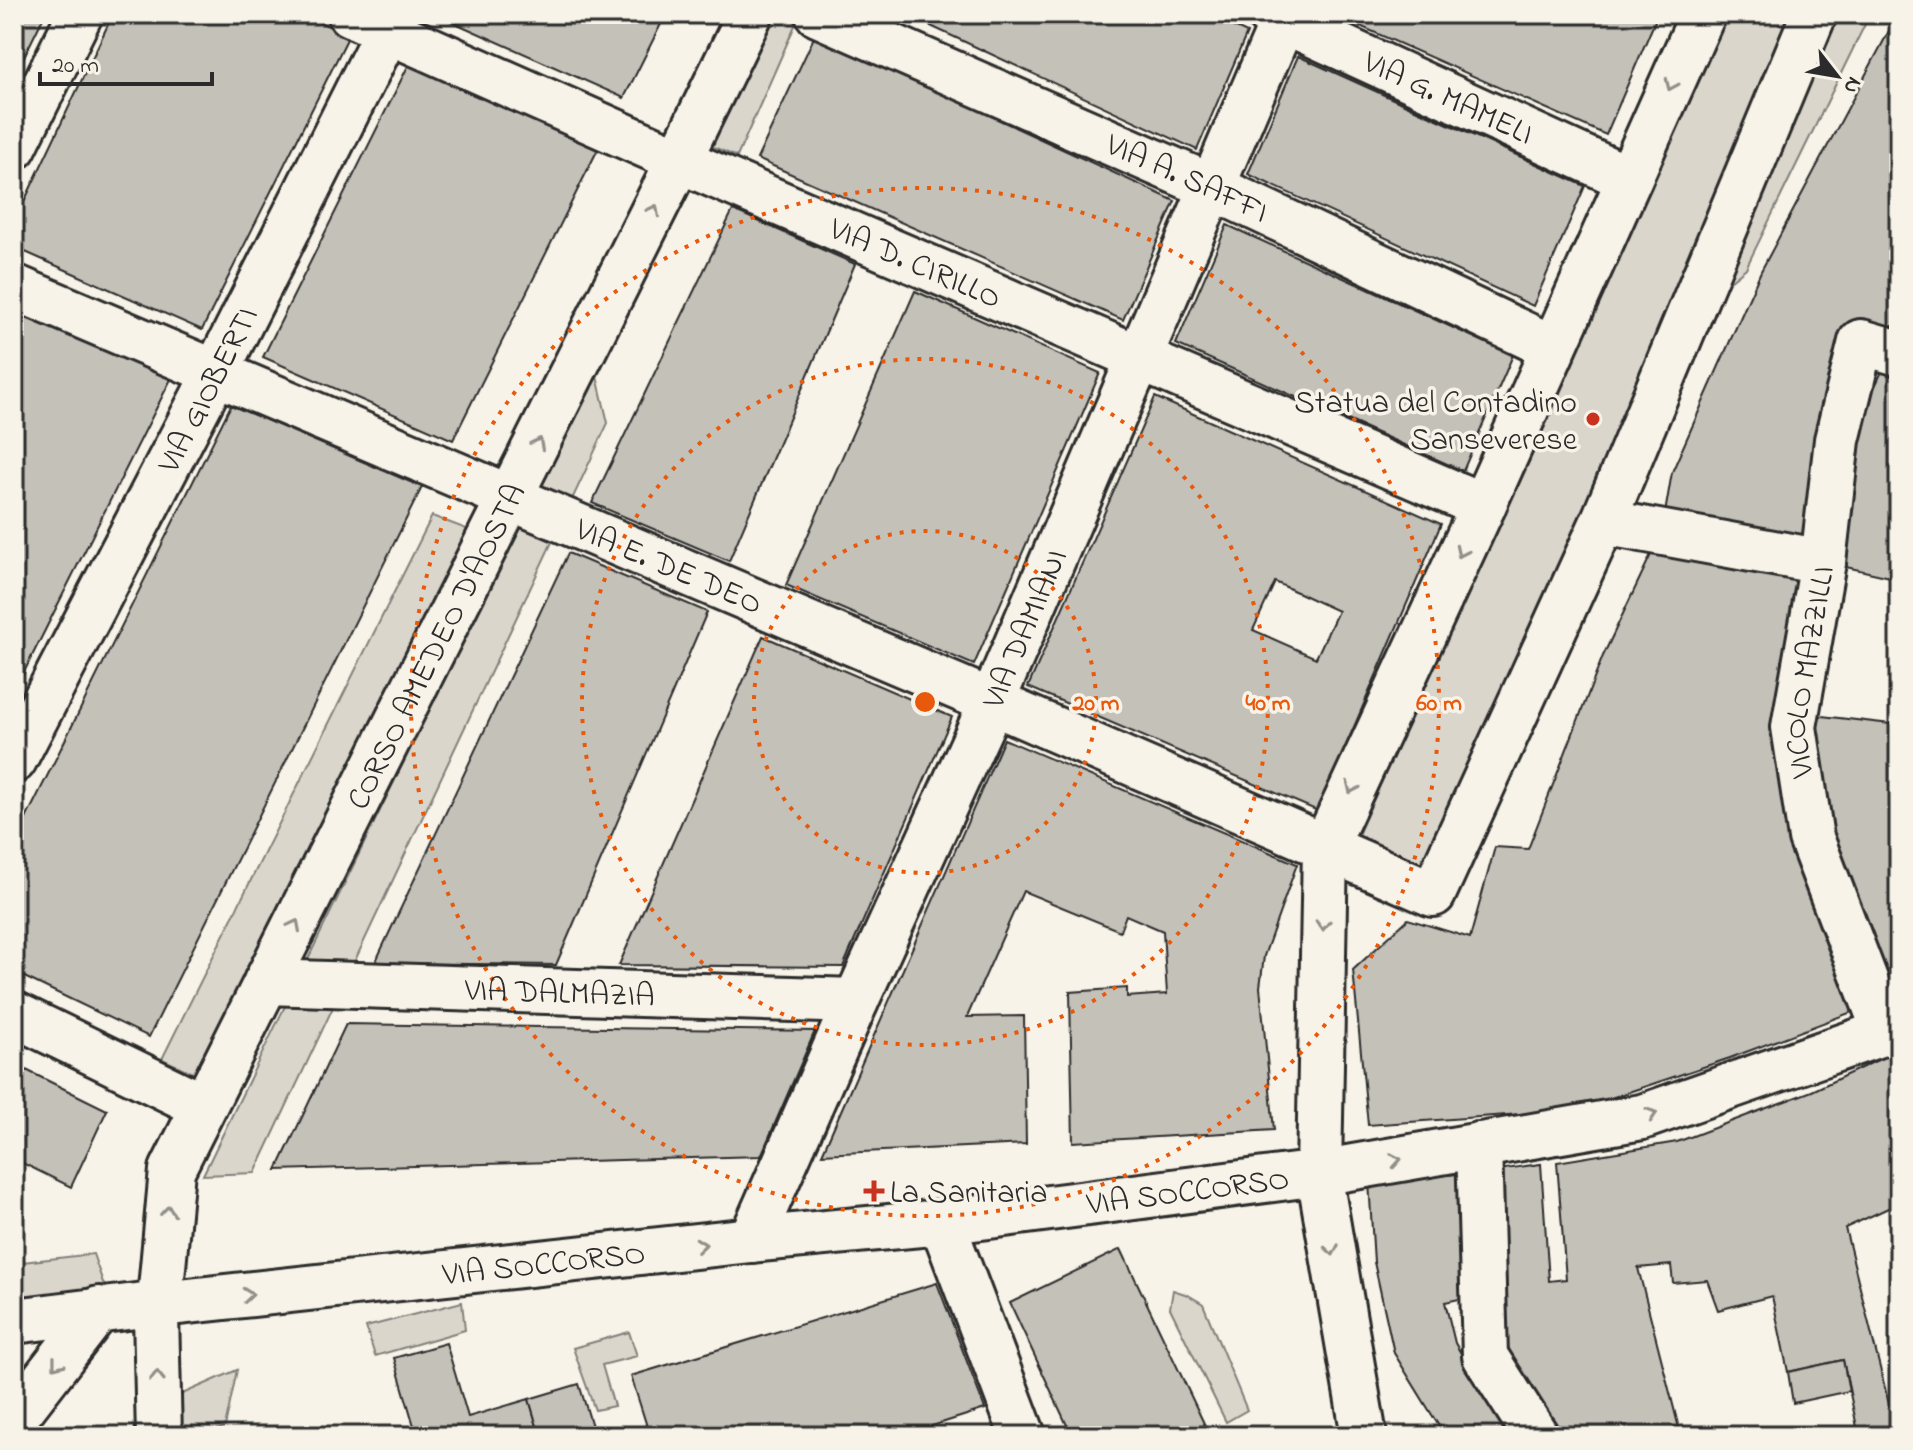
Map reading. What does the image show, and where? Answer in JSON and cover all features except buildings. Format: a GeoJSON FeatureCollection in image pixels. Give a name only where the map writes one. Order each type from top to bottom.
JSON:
{"type":"FeatureCollection","features":[{"type":"Feature","properties":{"kind":"street"},"geometry":{"type":"LineString","coordinates":[[14,147],[80,14]]}},
{"type":"Feature","properties":{"kind":"street","name":"CORSO AMEDEO D'AOSTA"},"geometry":{"type":"LineString","coordinates":[[159,1436],[158,1303],[172,1170],[750,14]]}},
{"type":"Feature","properties":{"kind":"street","name":"VIA A. SAFFI"},"geometry":{"type":"LineString","coordinates":[[818,14],[1212,187],[1553,348]]}},
{"type":"Feature","properties":{"kind":"street"},"geometry":{"type":"LineString","coordinates":[[1814,14],[1603,522],[1823,562]]}},
{"type":"Feature","properties":{"kind":"street"},"geometry":{"type":"LineString","coordinates":[[1364,1436],[1319,1173],[1325,847],[1483,506],[1699,15]]}},
{"type":"Feature","properties":{"kind":"street","name":"VIA DAMIANI"},"geometry":{"type":"LineString","coordinates":[[751,1240],[992,702],[1140,360],[1279,16]]}},
{"type":"Feature","properties":{"kind":"street","name":"VIA G. MAMELI"},"geometry":{"type":"LineString","coordinates":[[1279,16],[1629,179]]}},
{"type":"Feature","properties":{"kind":"street","name":"VIA D. CIRILLO"},"geometry":{"type":"LineString","coordinates":[[378,20],[679,160],[1483,506]]}},
{"type":"Feature","properties":{"kind":"street","name":"VIA GIOBERTI"},"geometry":{"type":"LineString","coordinates":[[14,760],[216,372],[378,20]]}},
{"type":"Feature","properties":{"kind":"street","name":"VIA E. DE DEO"},"geometry":{"type":"LineString","coordinates":[[14,287],[992,702],[1433,894],[1603,522]]}},
{"type":"Feature","properties":{"kind":"street","name":"VICOLO MAZZILLI"},"geometry":{"type":"LineString","coordinates":[[1892,1028],[1811,838],[1794,727],[1823,562],[1837,440],[1861,342],[1899,353]]}},
{"type":"Feature","properties":{"kind":"street","name":"VIA DALMAZIA"},"geometry":{"type":"LineString","coordinates":[[266,982],[856,1001]]}},
{"type":"Feature","properties":{"kind":"street"},"geometry":{"type":"LineString","coordinates":[[14,1014],[203,1106]]}},
{"type":"Feature","properties":{"kind":"street","name":"VIA SOCCORSO"},"geometry":{"type":"LineString","coordinates":[[14,1321],[99,1309],[942,1222],[1319,1173],[1642,1117],[1892,1028]]}},
{"type":"Feature","properties":{"kind":"street"},"geometry":{"type":"LineString","coordinates":[[1479,1145],[1485,1356],[1536,1436]]}},
{"type":"Feature","properties":{"kind":"street"},"geometry":{"type":"LineString","coordinates":[[942,1222],[1011,1432]]}},
{"type":"Feature","properties":{"kind":"street"},"geometry":{"type":"LineString","coordinates":[[14,1419],[99,1309]]}},
{"type":"Feature","properties":{"kind":"shaded area"},"geometry":{"type":"Polygon","coordinates":[[[768,14],[800,14],[737,157],[709,145],[768,14]]]}},
{"type":"Feature","properties":{"kind":"shaded area"},"geometry":{"type":"Polygon","coordinates":[[[1723,14],[1870,14],[1746,268],[1684,318],[1432,877],[1349,855],[1723,14]]]}},
{"type":"Feature","properties":{"kind":"shaded area"},"geometry":{"type":"Polygon","coordinates":[[[595,368],[608,423],[255,1173],[203,1175],[595,368]]]}},
{"type":"Feature","properties":{"kind":"shaded area"},"geometry":{"type":"Polygon","coordinates":[[[432,516],[472,531],[200,1076],[162,1059],[432,516]]]}},
{"type":"Feature","properties":{"kind":"shaded area"},"geometry":{"type":"Polygon","coordinates":[[[93,1254],[107,1294],[14,1308],[14,1263],[93,1254]]]}},
{"type":"Feature","properties":{"kind":"shaded area"},"geometry":{"type":"Polygon","coordinates":[[[1173,1290],[1203,1304],[1247,1410],[1226,1422],[1170,1308],[1173,1290]]]}},
{"type":"Feature","properties":{"kind":"shaded area"},"geometry":{"type":"Polygon","coordinates":[[[462,1302],[465,1330],[375,1356],[366,1327],[462,1302]]]}},
{"type":"Feature","properties":{"kind":"shaded area"},"geometry":{"type":"Polygon","coordinates":[[[629,1332],[637,1356],[602,1365],[614,1406],[595,1410],[573,1348],[629,1332]]]}},
{"type":"Feature","properties":{"kind":"shaded area"},"geometry":{"type":"Polygon","coordinates":[[[237,1370],[225,1427],[199,1436],[173,1436],[171,1399],[237,1370]]]}},
{"type":"Feature","properties":{"kind":"place","name":"Statua del Contadino Sanseverese"},"geometry":{"type":"Point","coordinates":[1593,419]}},
{"type":"Feature","properties":{"kind":"place","name":"La Sanitaria"},"geometry":{"type":"Point","coordinates":[874,1191]}}]}
